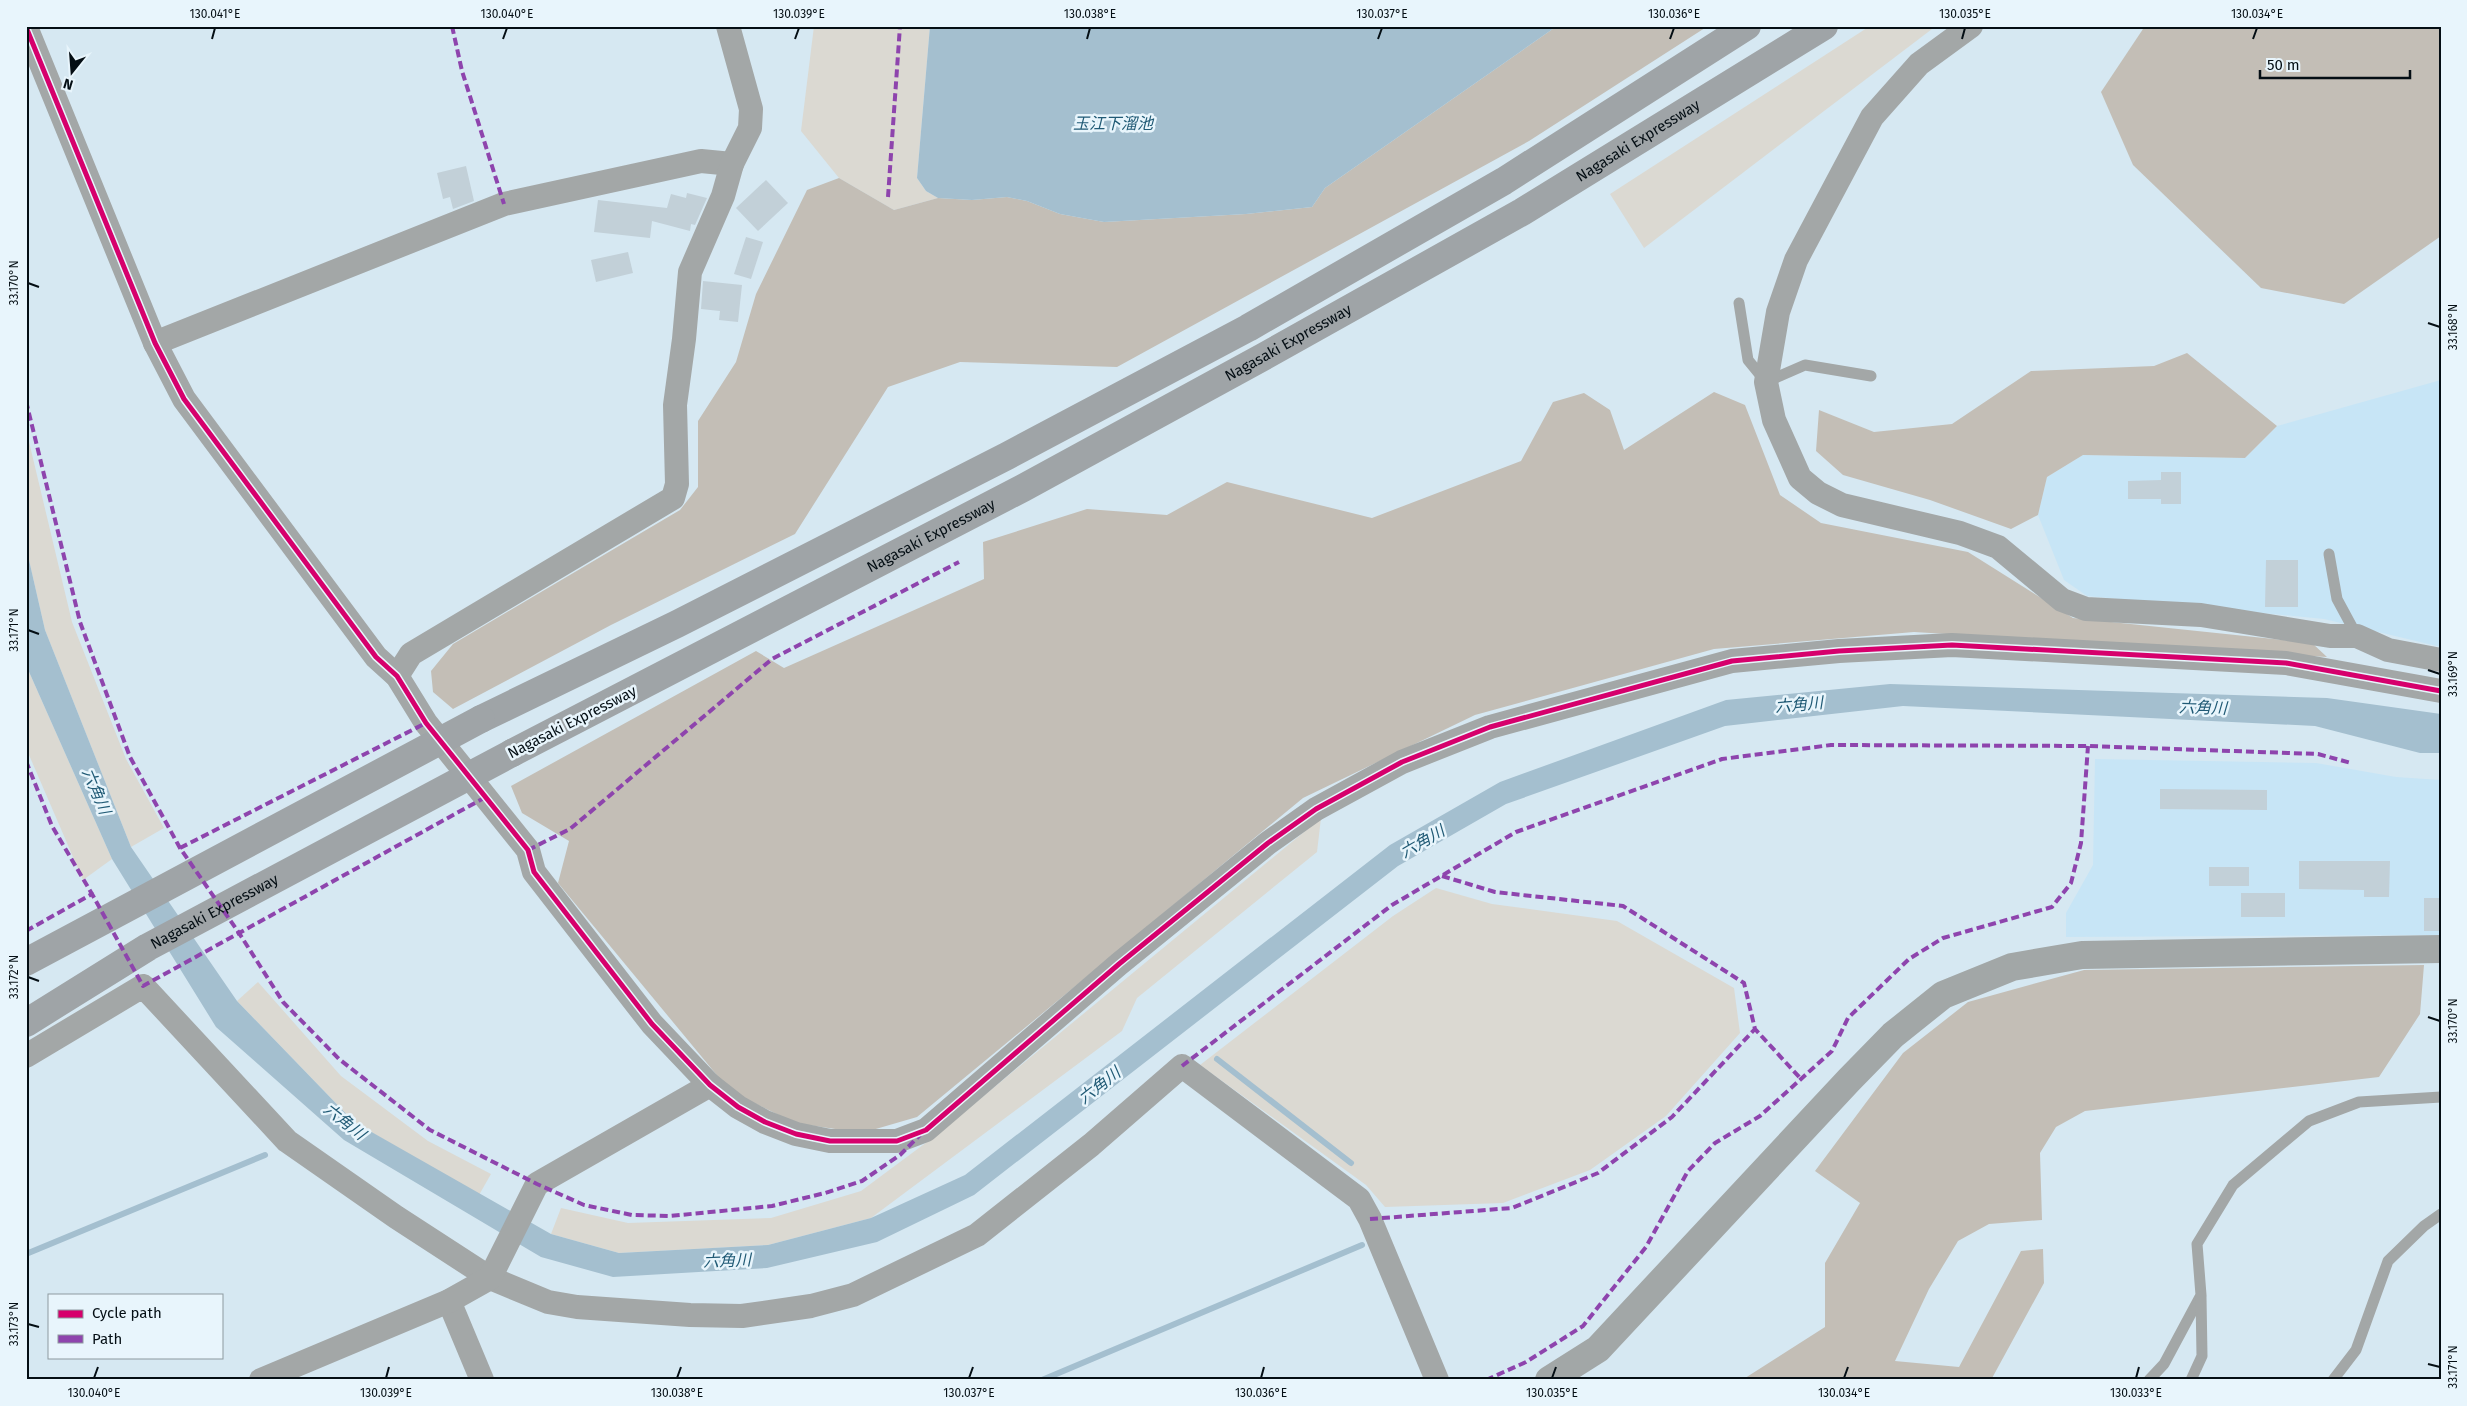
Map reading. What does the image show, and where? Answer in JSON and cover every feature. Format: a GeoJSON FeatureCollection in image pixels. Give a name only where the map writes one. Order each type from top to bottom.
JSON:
{"type":"FeatureCollection","features":[{"type":"Feature","properties":{"kind":"highway"},"geometry":{"type":"LineString","coordinates":[[26,962],[101,920],[481,719],[677,624],[1006,456],[1248,328],[1504,181],[1748,26]]}},
{"type":"Feature","properties":{"kind":"highway","name":"Nagasaki Expressway"},"geometry":{"type":"LineString","coordinates":[[26,1023],[148,947],[512,753],[1022,488],[1264,357],[1522,212],[1824,26]]}},
{"type":"Feature","properties":{"kind":"street"},"geometry":{"type":"LineString","coordinates":[[397,676],[411,654],[674,498],[677,484],[675,406],[690,272],[723,196],[732,164],[750,128],[751,109],[728,26]]}},
{"type":"Feature","properties":{"kind":"street"},"geometry":{"type":"LineString","coordinates":[[1971,26],[1919,64],[1872,117],[1796,260],[1778,312],[1766,382],[1774,420],[1800,478],[1818,493],[1842,505],[1960,532],[1998,548],[2062,600],[2086,609],[2201,615],[2330,636],[2357,636],[2388,650],[2441,660]]}},
{"type":"Feature","properties":{"kind":"street"},"geometry":{"type":"LineString","coordinates":[[26,27],[155,343],[184,399],[376,657],[397,676],[426,723],[528,850],[534,872],[652,1024],[710,1085],[738,1107],[764,1122],[796,1134],[830,1141],[897,1141],[926,1130],[1119,964],[1268,843],[1316,809],[1402,762],[1490,727],[1732,661],[1839,651],[1952,645],[2286,663],[2441,692]]}},
{"type":"Feature","properties":{"kind":"street"},"geometry":{"type":"LineString","coordinates":[[155,343],[504,204],[701,161],[732,164]]}},
{"type":"Feature","properties":{"kind":"street"},"geometry":{"type":"LineString","coordinates":[[1549,1380],[1598,1349],[1849,1080],[1894,1035],[1943,995],[2012,967],[2082,955],[2441,950]]}},
{"type":"Feature","properties":{"kind":"street"},"geometry":{"type":"LineString","coordinates":[[26,1056],[143,986],[287,1141],[396,1217],[490,1278],[548,1302],[576,1307],[690,1315],[742,1316],[811,1306],[853,1295],[977,1235],[1091,1144],[1182,1066],[1359,1199],[1370,1219],[1437,1380]]}},
{"type":"Feature","properties":{"kind":"street"},"geometry":{"type":"LineString","coordinates":[[261,1380],[449,1301],[490,1278],[537,1184],[710,1085]]}},
{"type":"Feature","properties":{"kind":"street"},"geometry":{"type":"LineString","coordinates":[[449,1301],[482,1380]]}},
{"type":"Feature","properties":{"kind":"lane"},"geometry":{"type":"LineString","coordinates":[[1739,303],[1748,360],[1766,382],[1805,365],[1871,376]]}},
{"type":"Feature","properties":{"kind":"lane"},"geometry":{"type":"LineString","coordinates":[[2328,554],[2337,599],[2357,636]]}},
{"type":"Feature","properties":{"kind":"lane"},"geometry":{"type":"LineString","coordinates":[[2191,1380],[2202,1356],[2201,1295],[2197,1244],[2232,1185],[2309,1121],[2359,1102],[2441,1097]]}},
{"type":"Feature","properties":{"kind":"lane"},"geometry":{"type":"LineString","coordinates":[[2333,1380],[2356,1350],[2388,1262],[2424,1226],[2441,1214]]}},
{"type":"Feature","properties":{"kind":"lane"},"geometry":{"type":"LineString","coordinates":[[2150,1380],[2164,1364],[2201,1295]]}},
{"type":"Feature","properties":{"kind":"shaded area"},"geometry":{"type":"Polygon","coordinates":[[[814,26],[930,26],[917,178],[926,191],[938,198],[894,210],[839,178],[801,131],[814,26]]]}},
{"type":"Feature","properties":{"kind":"shaded area"},"geometry":{"type":"Polygon","coordinates":[[[1557,26],[1708,26],[1529,141],[1117,367],[960,362],[888,387],[795,534],[611,625],[453,709],[433,692],[431,671],[453,644],[680,510],[698,487],[698,421],[736,362],[756,294],[807,190],[839,178],[894,210],[938,198],[972,200],[1007,197],[1027,201],[1060,214],[1104,222],[1246,214],[1312,207],[1325,188],[1557,26]]]}},
{"type":"Feature","properties":{"kind":"shaded area"},"geometry":{"type":"Polygon","coordinates":[[[1870,26],[1936,26],[1644,248],[1610,194],[1870,26]]]}},
{"type":"Feature","properties":{"kind":"shaded area"},"geometry":{"type":"Polygon","coordinates":[[[2145,26],[2441,26],[2441,236],[2344,304],[2261,288],[2133,165],[2101,92],[2145,26]]]}},
{"type":"Feature","properties":{"kind":"shaded area"},"geometry":{"type":"Polygon","coordinates":[[[2187,353],[2277,426],[2245,458],[2083,455],[2047,477],[2038,515],[2011,529],[1930,500],[1843,475],[1816,451],[1819,410],[1874,432],[1952,424],[2031,371],[2154,366],[2187,353]]]}},
{"type":"Feature","properties":{"kind":"shaded area"},"geometry":{"type":"Polygon","coordinates":[[[2441,380],[2441,647],[2324,619],[2087,596],[2064,580],[2038,515],[2047,477],[2083,455],[2245,458],[2277,426],[2441,380]]]}},
{"type":"Feature","properties":{"kind":"shaded area"},"geometry":{"type":"Polygon","coordinates":[[[1714,392],[1745,405],[1780,495],[1821,523],[1968,552],[2073,618],[2312,643],[2327,657],[1914,632],[1714,649],[1475,715],[1303,798],[917,1117],[862,1133],[795,1123],[730,1091],[558,883],[569,841],[522,813],[511,786],[756,651],[784,668],[984,579],[983,542],[1087,509],[1167,515],[1227,482],[1372,518],[1521,461],[1553,402],[1584,393],[1610,410],[1624,450],[1714,392]]]}},
{"type":"Feature","properties":{"kind":"shaded area"},"geometry":{"type":"Polygon","coordinates":[[[26,429],[72,622],[126,759],[164,828],[131,847],[45,630],[26,547],[26,429]]]}},
{"type":"Feature","properties":{"kind":"shaded area"},"geometry":{"type":"Polygon","coordinates":[[[26,665],[112,859],[83,880],[26,748],[26,665]]]}},
{"type":"Feature","properties":{"kind":"shaded area"},"geometry":{"type":"Polygon","coordinates":[[[2095,759],[2316,763],[2396,777],[2441,780],[2441,935],[2066,937],[2066,913],[2093,865],[2095,759]]]}},
{"type":"Feature","properties":{"kind":"shaded area"},"geometry":{"type":"Polygon","coordinates":[[[1321,818],[1317,852],[1137,998],[1122,1031],[871,1218],[768,1245],[619,1253],[551,1234],[561,1208],[628,1223],[771,1218],[861,1191],[935,1136],[1321,818]]]}},
{"type":"Feature","properties":{"kind":"shaded area"},"geometry":{"type":"Polygon","coordinates":[[[1436,888],[1492,904],[1617,921],[1734,988],[1740,1033],[1666,1116],[1590,1170],[1503,1203],[1385,1207],[1366,1185],[1200,1065],[1393,916],[1436,888]]]}},
{"type":"Feature","properties":{"kind":"shaded area"},"geometry":{"type":"Polygon","coordinates":[[[2424,965],[2420,1014],[2379,1077],[2085,1111],[2056,1127],[2040,1153],[2042,1220],[1989,1224],[1958,1241],[1929,1289],[1895,1361],[1959,1367],[2021,1251],[2043,1249],[2044,1283],[1991,1380],[1742,1380],[1825,1327],[1825,1263],[1860,1203],[1815,1171],[1903,1053],[1968,1002],[2084,970],[2424,965]]]}},
{"type":"Feature","properties":{"kind":"shaded area"},"geometry":{"type":"Polygon","coordinates":[[[258,982],[341,1076],[428,1141],[491,1174],[479,1195],[354,1122],[237,1001],[258,982]]]}},
{"type":"Feature","properties":{"kind":"water","name":"玉江下溜池"},"geometry":{"type":"Polygon","coordinates":[[[930,26],[1557,26],[1325,188],[1312,207],[1246,214],[1104,222],[1060,214],[1027,201],[1007,197],[972,200],[938,198],[926,191],[917,178],[930,26]]]}},
{"type":"Feature","properties":{"kind":"water","name":"六角川"},"geometry":{"type":"Polygon","coordinates":[[[26,547],[45,630],[131,847],[237,1001],[354,1122],[551,1234],[619,1253],[768,1245],[871,1218],[965,1175],[1390,845],[1500,782],[1726,700],[1890,684],[2327,698],[2441,714],[2441,753],[2420,753],[2315,726],[1903,706],[1725,726],[1506,804],[1398,866],[974,1195],[877,1242],[767,1268],[613,1277],[541,1257],[344,1140],[216,1027],[112,859],[26,665],[26,547]]]}},
{"type":"Feature","properties":{"kind":"building"},"geometry":{"type":"Polygon","coordinates":[[[466,166],[474,201],[453,209],[450,197],[443,199],[437,173],[466,166]]]}},
{"type":"Feature","properties":{"kind":"building"},"geometry":{"type":"Polygon","coordinates":[[[766,180],[788,203],[758,231],[736,208],[766,180]]]}},
{"type":"Feature","properties":{"kind":"building"},"geometry":{"type":"Polygon","coordinates":[[[687,193],[707,198],[695,225],[691,224],[690,231],[652,221],[650,238],[594,232],[598,200],[667,208],[671,194],[686,198],[687,193]]]}},
{"type":"Feature","properties":{"kind":"building"},"geometry":{"type":"Polygon","coordinates":[[[746,237],[763,242],[751,279],[734,274],[746,237]]]}},
{"type":"Feature","properties":{"kind":"building"},"geometry":{"type":"Polygon","coordinates":[[[628,252],[633,273],[596,282],[591,260],[628,252]]]}},
{"type":"Feature","properties":{"kind":"building"},"geometry":{"type":"Polygon","coordinates":[[[703,281],[742,285],[738,322],[719,320],[720,311],[701,309],[703,281]]]}},
{"type":"Feature","properties":{"kind":"building"},"geometry":{"type":"Polygon","coordinates":[[[2161,472],[2181,472],[2181,504],[2161,504],[2161,499],[2128,499],[2128,481],[2161,480],[2161,472]]]}},
{"type":"Feature","properties":{"kind":"building"},"geometry":{"type":"Polygon","coordinates":[[[2266,560],[2298,560],[2298,607],[2265,607],[2266,560]]]}},
{"type":"Feature","properties":{"kind":"building"},"geometry":{"type":"Polygon","coordinates":[[[2160,789],[2267,790],[2267,810],[2160,809],[2160,789]]]}},
{"type":"Feature","properties":{"kind":"building"},"geometry":{"type":"Polygon","coordinates":[[[2299,861],[2390,861],[2389,897],[2364,897],[2364,890],[2299,889],[2299,861]]]}},
{"type":"Feature","properties":{"kind":"building"},"geometry":{"type":"Polygon","coordinates":[[[2209,867],[2249,867],[2249,886],[2209,886],[2209,867]]]}},
{"type":"Feature","properties":{"kind":"building"},"geometry":{"type":"Polygon","coordinates":[[[2241,893],[2285,893],[2285,917],[2241,917],[2241,893]]]}},
{"type":"Feature","properties":{"kind":"building"},"geometry":{"type":"Polygon","coordinates":[[[2424,898],[2441,898],[2441,931],[2424,931],[2424,898]]]}},
{"type":"Feature","properties":{"kind":"waterway"},"geometry":{"type":"LineString","coordinates":[[1217,1059],[1351,1163]]}},
{"type":"Feature","properties":{"kind":"waterway"},"geometry":{"type":"LineString","coordinates":[[26,1254],[265,1155]]}},
{"type":"Feature","properties":{"kind":"waterway"},"geometry":{"type":"LineString","coordinates":[[1042,1380],[1362,1245]]}},
{"type":"Feature","properties":{"kind":"marked path"},"geometry":{"type":"LineString","coordinates":[[452,26],[462,71],[504,204]]}},
{"type":"Feature","properties":{"kind":"marked path"},"geometry":{"type":"LineString","coordinates":[[888,197],[900,26]]}},
{"type":"Feature","properties":{"kind":"marked path"},"geometry":{"type":"LineString","coordinates":[[26,401],[80,622],[130,757],[180,848],[239,933],[283,1002],[339,1059],[430,1130],[537,1184],[584,1205],[632,1215],[670,1216],[772,1206],[825,1193],[862,1181],[900,1155],[920,1135]]}},
{"type":"Feature","properties":{"kind":"marked path"},"geometry":{"type":"LineString","coordinates":[[528,850],[570,829],[772,659],[959,562]]}},
{"type":"Feature","properties":{"kind":"marked path"},"geometry":{"type":"LineString","coordinates":[[180,848],[426,723]]}},
{"type":"Feature","properties":{"kind":"marked path"},"geometry":{"type":"LineString","coordinates":[[1182,1066],[1392,905],[1516,832],[1722,759],[1831,745],[2088,746],[2318,754],[2351,763]]}},
{"type":"Feature","properties":{"kind":"marked path"},"geometry":{"type":"LineString","coordinates":[[1486,1380],[1526,1362],[1583,1326],[1646,1247],[1688,1171],[1715,1143],[1760,1116],[1832,1051],[1848,1018],[1909,959],[1943,938],[2052,907],[2071,883],[2081,843],[2088,746]]}},
{"type":"Feature","properties":{"kind":"marked path"},"geometry":{"type":"LineString","coordinates":[[26,761],[52,826],[92,894]]}},
{"type":"Feature","properties":{"kind":"marked path"},"geometry":{"type":"LineString","coordinates":[[26,931],[92,894],[143,986],[484,798]]}},
{"type":"Feature","properties":{"kind":"marked path"},"geometry":{"type":"LineString","coordinates":[[1442,876],[1495,892],[1623,906],[1744,983],[1755,1029],[1801,1079]]}},
{"type":"Feature","properties":{"kind":"marked path"},"geometry":{"type":"LineString","coordinates":[[1370,1219],[1512,1208],[1598,1173],[1672,1117],[1755,1029]]}},
{"type":"Feature","properties":{"kind":"cycle path"},"geometry":{"type":"LineString","coordinates":[[26,27],[155,343],[184,399],[376,657],[397,676],[426,723],[528,850],[534,872],[652,1024],[710,1085],[738,1107],[765,1122],[796,1134],[830,1141],[897,1141],[926,1130],[1119,964],[1268,843],[1316,809],[1402,762],[1490,727],[1732,661],[1839,651],[1952,645],[2286,663],[2441,691]]}}]}
